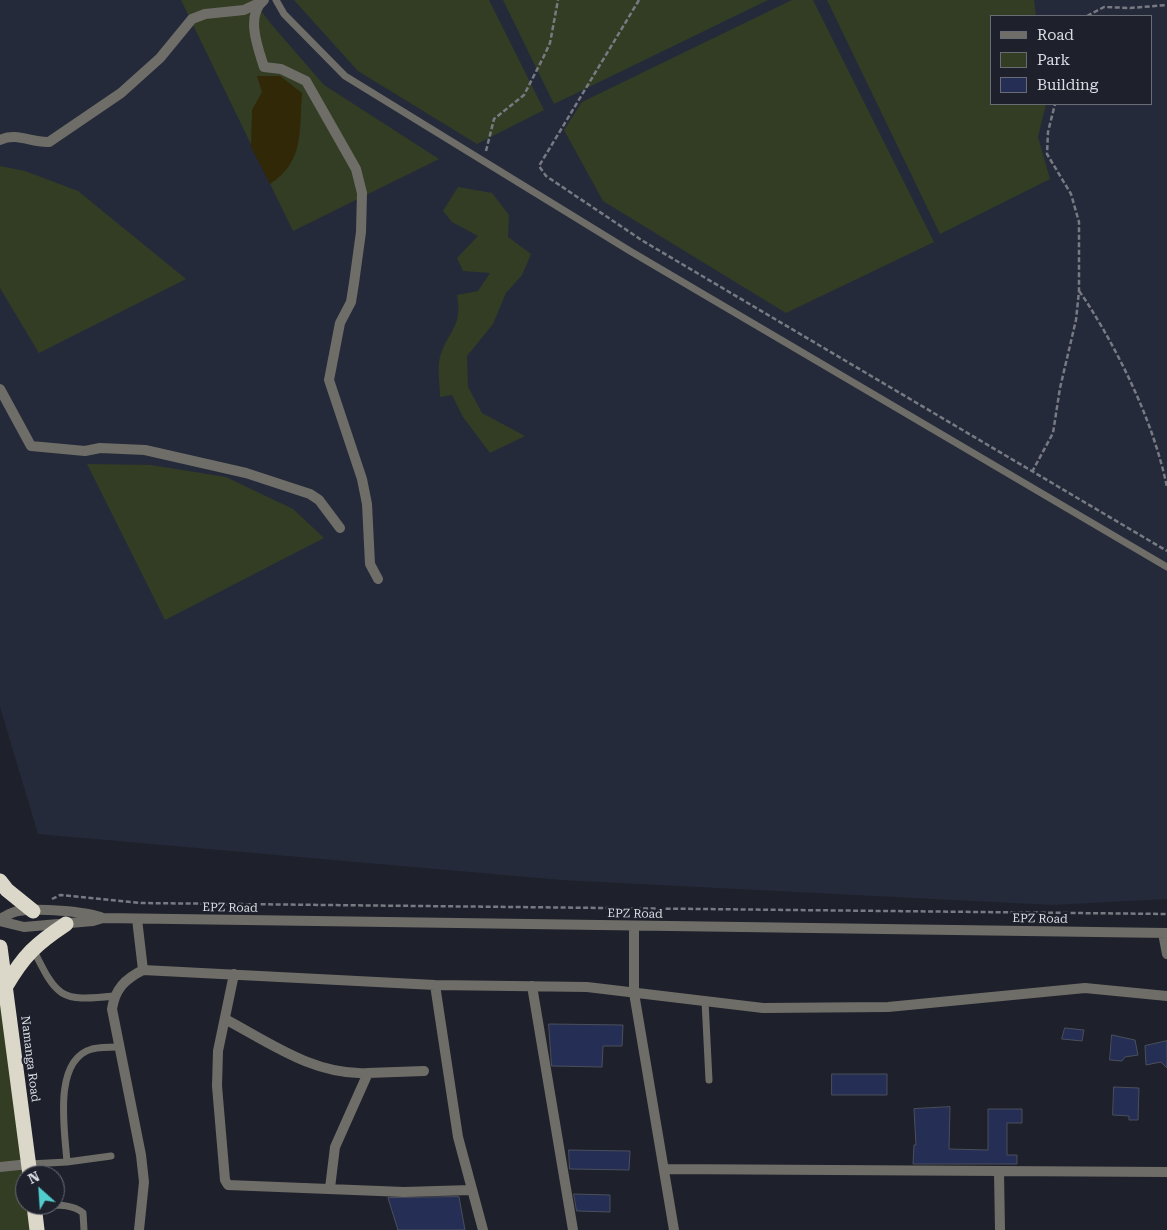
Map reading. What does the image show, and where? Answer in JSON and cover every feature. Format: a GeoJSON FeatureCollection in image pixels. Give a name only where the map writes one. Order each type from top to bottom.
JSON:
{"type":"FeatureCollection","features":[{"type":"Feature","properties":{"kind":"highway"},"geometry":{"type":"LineString","coordinates":[[0,881],[6,890],[33,911]]}},
{"type":"Feature","properties":{"kind":"highway"},"geometry":{"type":"LineString","coordinates":[[6,986],[22,960],[33,949],[66,924]]}},
{"type":"Feature","properties":{"kind":"highway","name":"Namanga Road"},"geometry":{"type":"LineString","coordinates":[[0,947],[29,1165]]}},
{"type":"Feature","properties":{"kind":"highway"},"geometry":{"type":"LineString","coordinates":[[35,1215],[37,1230]]}},
{"type":"Feature","properties":{"kind":"street"},"geometry":{"type":"LineString","coordinates":[[0,140],[13,135],[35,143],[49,142],[121,93],[160,58],[192,19],[206,14],[244,10],[262,2]]}},
{"type":"Feature","properties":{"kind":"street"},"geometry":{"type":"LineString","coordinates":[[262,2],[254,15],[257,43],[264,67],[281,69],[306,81],[346,147],[356,169],[362,192],[361,232],[351,302],[340,323],[329,380],[362,478],[367,504],[370,564],[378,579]]}},
{"type":"Feature","properties":{"kind":"street"},"geometry":{"type":"LineString","coordinates":[[0,389],[32,446],[85,451],[109,448],[145,450],[246,473],[310,494],[318,500],[340,528]]}},
{"type":"Feature","properties":{"kind":"street","name":"EPZ Road"},"geometry":{"type":"LineString","coordinates":[[0,920],[17,911],[92,914],[103,918]]}},
{"type":"Feature","properties":{"kind":"street","name":"EPZ Road"},"geometry":{"type":"LineString","coordinates":[[0,920],[24,927],[66,924],[103,918],[1165,933]]}},
{"type":"Feature","properties":{"kind":"street"},"geometry":{"type":"LineString","coordinates":[[137,919],[143,970]]}},
{"type":"Feature","properties":{"kind":"street"},"geometry":{"type":"LineString","coordinates":[[634,927],[634,993],[674,1230]]}},
{"type":"Feature","properties":{"kind":"street"},"geometry":{"type":"LineString","coordinates":[[1165,933],[1167,954]]}},
{"type":"Feature","properties":{"kind":"street"},"geometry":{"type":"LineString","coordinates":[[139,1230],[144,1182],[141,1155],[112,1009],[114,996],[120,986],[143,970],[435,985],[587,987],[763,1008],[888,1007],[1085,988],[1167,996]]}},
{"type":"Feature","properties":{"kind":"street"},"geometry":{"type":"LineString","coordinates":[[234,974],[218,1051],[217,1086],[226,1183],[232,1187],[330,1188],[404,1192],[471,1190]]}},
{"type":"Feature","properties":{"kind":"street"},"geometry":{"type":"LineString","coordinates":[[435,985],[458,1136],[483,1230]]}},
{"type":"Feature","properties":{"kind":"street"},"geometry":{"type":"LineString","coordinates":[[532,986],[573,1230]]}},
{"type":"Feature","properties":{"kind":"street"},"geometry":{"type":"LineString","coordinates":[[225,1019],[303,1061],[320,1067],[347,1074],[424,1071]]}},
{"type":"Feature","properties":{"kind":"street"},"geometry":{"type":"LineString","coordinates":[[330,1188],[336,1147],[368,1073]]}},
{"type":"Feature","properties":{"kind":"street"},"geometry":{"type":"LineString","coordinates":[[0,1166],[15,1168]]}},
{"type":"Feature","properties":{"kind":"street"},"geometry":{"type":"LineString","coordinates":[[664,1170],[1167,1172]]}},
{"type":"Feature","properties":{"kind":"street"},"geometry":{"type":"LineString","coordinates":[[999,1172],[1000,1230]]}},
{"type":"Feature","properties":{"kind":"lane"},"geometry":{"type":"LineString","coordinates":[[276,0],[284,14],[344,76],[647,261],[1167,567]]}},
{"type":"Feature","properties":{"kind":"lane"},"geometry":{"type":"LineString","coordinates":[[33,949],[46,976],[61,994],[73,998],[114,996]]}},
{"type":"Feature","properties":{"kind":"lane"},"geometry":{"type":"LineString","coordinates":[[705,1001],[709,1080]]}},
{"type":"Feature","properties":{"kind":"lane"},"geometry":{"type":"LineString","coordinates":[[67,1162],[63,1093],[66,1079],[73,1063],[90,1050],[119,1046]]}},
{"type":"Feature","properties":{"kind":"lane"},"geometry":{"type":"LineString","coordinates":[[53,1165],[111,1156]]}},
{"type":"Feature","properties":{"kind":"lane"},"geometry":{"type":"LineString","coordinates":[[65,1206],[78,1208],[83,1213],[84,1230]]}},
{"type":"Feature","properties":{"kind":"path"},"geometry":{"type":"LineString","coordinates":[[484,161],[494,119],[524,95],[550,44],[558,0]]}},
{"type":"Feature","properties":{"kind":"path"},"geometry":{"type":"LineString","coordinates":[[639,0],[597,71],[557,133],[539,166],[546,176],[643,241],[1167,551]]}},
{"type":"Feature","properties":{"kind":"path"},"geometry":{"type":"LineString","coordinates":[[1089,15],[1104,7],[1130,8],[1167,5]]}},
{"type":"Feature","properties":{"kind":"path"},"geometry":{"type":"LineString","coordinates":[[1032,472],[1053,433],[1060,388],[1076,320],[1079,291],[1080,222],[1071,194],[1048,154],[1048,132],[1055,105]]}},
{"type":"Feature","properties":{"kind":"path"},"geometry":{"type":"LineString","coordinates":[[1079,291],[1091,306],[1126,372],[1155,441],[1167,487]]}},
{"type":"Feature","properties":{"kind":"path"},"geometry":{"type":"LineString","coordinates":[[33,911],[60,895],[140,903],[1167,914]]}},
{"type":"Feature","properties":{"kind":"shaded area"},"geometry":{"type":"Polygon","coordinates":[[[0,0],[1167,0],[1167,899],[1052,905],[561,880],[38,834],[0,707],[0,0]]]}},
{"type":"Feature","properties":{"kind":"green space"},"geometry":{"type":"Polygon","coordinates":[[[181,0],[253,0],[271,24],[324,85],[439,159],[293,231],[181,0]]]}},
{"type":"Feature","properties":{"kind":"green space"},"geometry":{"type":"Polygon","coordinates":[[[294,0],[489,0],[544,110],[477,144],[358,71],[294,0]]]}},
{"type":"Feature","properties":{"kind":"green space"},"geometry":{"type":"Polygon","coordinates":[[[503,0],[768,0],[554,104],[503,0]]]}},
{"type":"Feature","properties":{"kind":"green space"},"geometry":{"type":"Polygon","coordinates":[[[792,0],[813,0],[934,242],[786,313],[603,201],[564,130],[582,102],[792,0]]]}},
{"type":"Feature","properties":{"kind":"green space"},"geometry":{"type":"Polygon","coordinates":[[[827,0],[1034,0],[1036,15],[990,15],[990,105],[1046,105],[1038,137],[1050,179],[940,234],[827,0]]]}},
{"type":"Feature","properties":{"kind":"green space"},"geometry":{"type":"Polygon","coordinates":[[[0,166],[25,171],[78,191],[186,279],[39,353],[0,288],[0,166]]]}},
{"type":"Feature","properties":{"kind":"green space"},"geometry":{"type":"Polygon","coordinates":[[[458,187],[492,193],[509,215],[508,237],[531,254],[522,275],[506,293],[493,324],[467,356],[468,387],[482,413],[525,436],[490,453],[463,417],[452,395],[440,397],[439,362],[443,348],[454,328],[458,315],[457,295],[478,291],[490,273],[463,271],[457,258],[478,236],[452,222],[443,211],[458,187]]]}},
{"type":"Feature","properties":{"kind":"green space"},"geometry":{"type":"Polygon","coordinates":[[[87,464],[151,465],[226,477],[293,509],[324,538],[165,620],[87,464]]]}},
{"type":"Feature","properties":{"kind":"green space"},"geometry":{"type":"Polygon","coordinates":[[[0,947],[24,1165],[15,1165],[15,1215],[35,1215],[37,1230],[0,1230],[0,947]]]}},
{"type":"Feature","properties":{"kind":"sand"},"geometry":{"type":"Polygon","coordinates":[[[257,76],[280,76],[302,93],[300,132],[295,155],[281,175],[270,184],[251,147],[252,110],[262,92],[257,76]]]}},
{"type":"Feature","properties":{"kind":"building"},"geometry":{"type":"Polygon","coordinates":[[[549,1024],[623,1025],[622,1046],[603,1046],[602,1067],[552,1066],[549,1024]]]}},
{"type":"Feature","properties":{"kind":"building"},"geometry":{"type":"Polygon","coordinates":[[[1065,1028],[1084,1030],[1082,1041],[1062,1039],[1065,1028]]]}},
{"type":"Feature","properties":{"kind":"building"},"geometry":{"type":"Polygon","coordinates":[[[1112,1035],[1135,1040],[1138,1055],[1125,1057],[1122,1061],[1110,1060],[1112,1035]]]}},
{"type":"Feature","properties":{"kind":"building"},"geometry":{"type":"Polygon","coordinates":[[[1167,1041],[1167,1068],[1161,1062],[1146,1065],[1145,1046],[1167,1041]]]}},
{"type":"Feature","properties":{"kind":"building"},"geometry":{"type":"Polygon","coordinates":[[[832,1074],[887,1074],[887,1095],[832,1095],[832,1074]]]}},
{"type":"Feature","properties":{"kind":"building"},"geometry":{"type":"Polygon","coordinates":[[[1114,1087],[1139,1088],[1138,1120],[1129,1120],[1129,1116],[1113,1115],[1114,1087]]]}},
{"type":"Feature","properties":{"kind":"building"},"geometry":{"type":"Polygon","coordinates":[[[950,1107],[949,1149],[988,1150],[988,1109],[1022,1109],[1022,1123],[1007,1123],[1007,1155],[1017,1155],[1017,1164],[913,1164],[914,1145],[916,1145],[914,1109],[950,1107]]]}},
{"type":"Feature","properties":{"kind":"building"},"geometry":{"type":"Polygon","coordinates":[[[569,1150],[630,1151],[629,1170],[570,1169],[569,1150]]]}},
{"type":"Feature","properties":{"kind":"building"},"geometry":{"type":"Polygon","coordinates":[[[574,1194],[610,1195],[610,1212],[577,1211],[574,1194]]]}},
{"type":"Feature","properties":{"kind":"building"},"geometry":{"type":"Polygon","coordinates":[[[459,1197],[465,1230],[398,1230],[388,1198],[459,1197]]]}}]}
